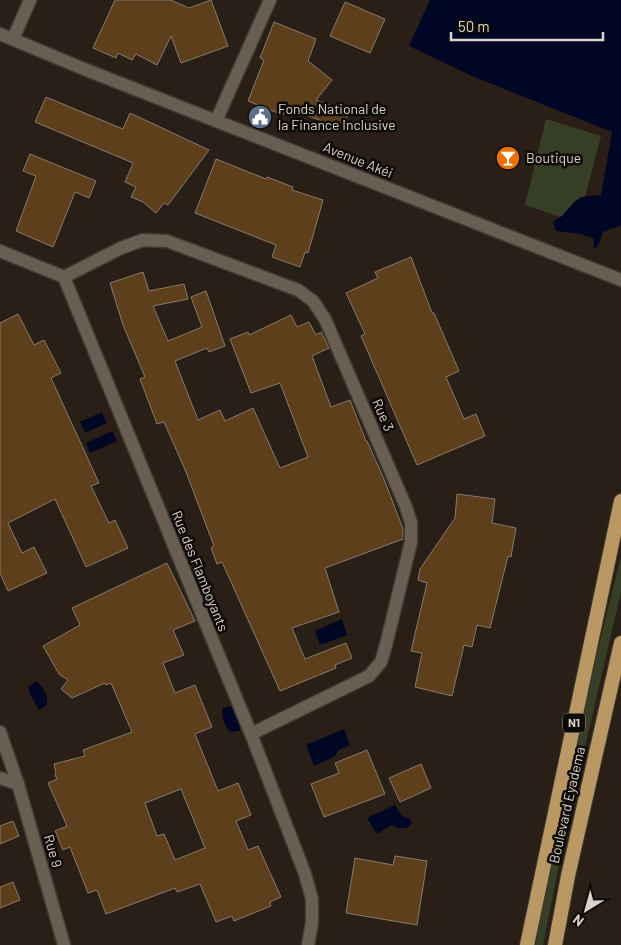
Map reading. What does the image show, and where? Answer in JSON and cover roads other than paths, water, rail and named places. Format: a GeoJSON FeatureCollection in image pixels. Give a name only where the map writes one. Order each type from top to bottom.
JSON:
{"type":"FeatureCollection","features":[{"type":"Feature","properties":{"kind":"highway","name":"N1"},"geometry":{"type":"LineString","coordinates":[[527,945],[621,501]]}},
{"type":"Feature","properties":{"kind":"highway","name":"Boulevard Eyadema"},"geometry":{"type":"LineString","coordinates":[[555,945],[568,876],[621,643]]}},
{"type":"Feature","properties":{"kind":"street"},"geometry":{"type":"LineString","coordinates":[[13,39],[30,0]]}},
{"type":"Feature","properties":{"kind":"street"},"geometry":{"type":"LineString","coordinates":[[216,121],[270,0]]}},
{"type":"Feature","properties":{"kind":"street","name":"Avenue Akéi"},"geometry":{"type":"LineString","coordinates":[[0,34],[621,280]]}},
{"type":"Feature","properties":{"kind":"street","name":"Rue 3"},"geometry":{"type":"LineString","coordinates":[[64,277],[121,248],[143,240],[167,241],[298,290],[313,301],[325,319],[406,508],[411,523],[411,542],[381,662],[368,676],[251,734]]}},
{"type":"Feature","properties":{"kind":"street"},"geometry":{"type":"LineString","coordinates":[[0,250],[64,277]]}},
{"type":"Feature","properties":{"kind":"street","name":"Rue des Flamboyants"},"geometry":{"type":"LineString","coordinates":[[64,277],[251,734],[305,874],[312,899],[312,922],[308,945]]}},
{"type":"Feature","properties":{"kind":"street","name":"Rue 9"},"geometry":{"type":"LineString","coordinates":[[0,732],[18,784],[64,945]]}},
{"type":"Feature","properties":{"kind":"street"},"geometry":{"type":"LineString","coordinates":[[0,778],[18,784]]}},
{"type":"Feature","properties":{"kind":"water"},"geometry":{"type":"Polygon","coordinates":[[[430,0],[621,0],[621,225],[603,232],[598,246],[594,249],[594,239],[581,234],[556,231],[553,222],[581,197],[601,195],[612,132],[472,76],[409,46],[430,0]]]}},
{"type":"Feature","properties":{"kind":"water"},"geometry":{"type":"Polygon","coordinates":[[[102,412],[107,423],[85,433],[80,422],[102,412]]]}},
{"type":"Feature","properties":{"kind":"water"},"geometry":{"type":"Polygon","coordinates":[[[112,431],[117,441],[90,453],[86,443],[112,431]]]}},
{"type":"Feature","properties":{"kind":"water"},"geometry":{"type":"Polygon","coordinates":[[[342,619],[347,635],[320,645],[315,631],[342,619]]]}},
{"type":"Feature","properties":{"kind":"water"},"geometry":{"type":"Polygon","coordinates":[[[36,681],[43,689],[47,698],[47,705],[39,710],[28,687],[36,681]]]}},
{"type":"Feature","properties":{"kind":"water"},"geometry":{"type":"Polygon","coordinates":[[[231,706],[237,711],[243,724],[239,731],[230,732],[222,715],[223,708],[231,706]]]}},
{"type":"Feature","properties":{"kind":"water"},"geometry":{"type":"Polygon","coordinates":[[[344,729],[350,745],[339,750],[334,757],[314,766],[306,745],[344,729]]]}},
{"type":"Feature","properties":{"kind":"water"},"geometry":{"type":"Polygon","coordinates":[[[395,805],[402,816],[410,819],[412,823],[407,828],[397,828],[392,825],[377,834],[367,818],[395,805]]]}},
{"type":"Feature","properties":{"kind":"place","name":"Fonds National de la Finance Inclusive"},"geometry":{"type":"Point","coordinates":[260,117]}},
{"type":"Feature","properties":{"kind":"place","name":"Boutique"},"geometry":{"type":"Point","coordinates":[508,158]}}]}
